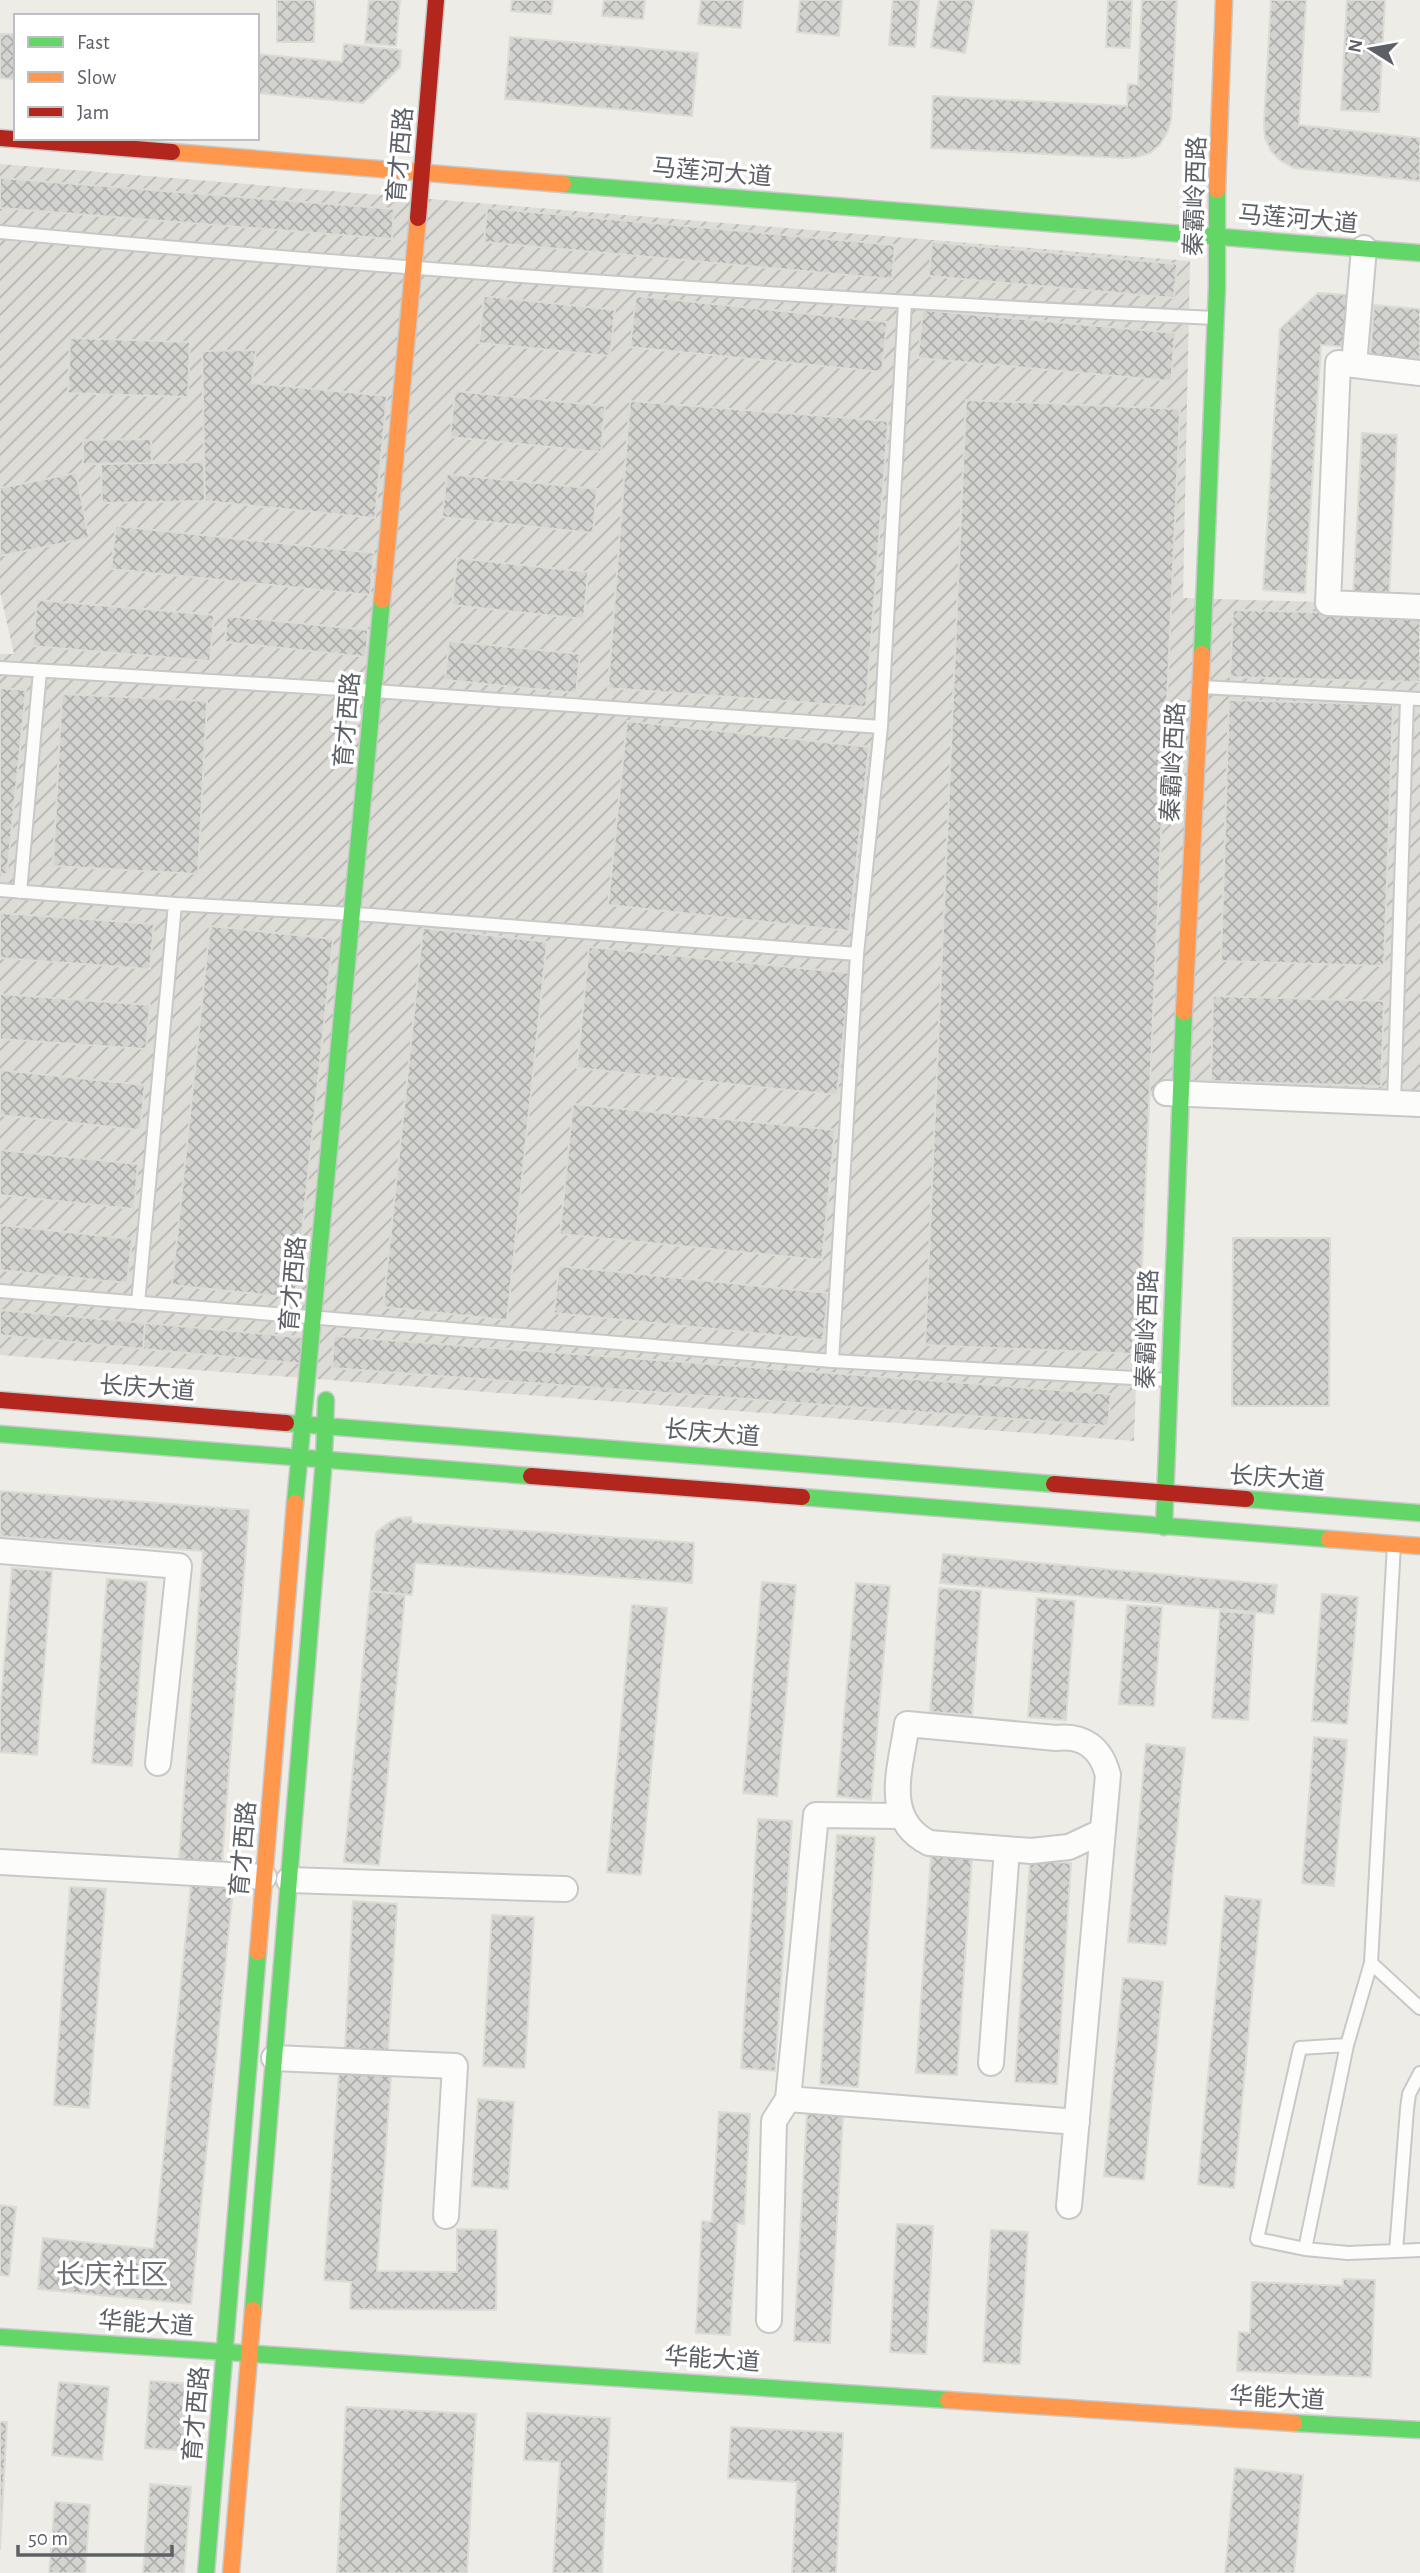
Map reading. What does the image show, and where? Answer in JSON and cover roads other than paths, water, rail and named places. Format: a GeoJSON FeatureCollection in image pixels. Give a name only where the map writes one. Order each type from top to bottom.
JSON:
{"type":"FeatureCollection","features":[{"type":"Feature","properties":{"kind":"street","name":"育才西路"},"geometry":{"type":"LineString","coordinates":[[206,2573],[299,1457],[414,268],[436,0]]}},
{"type":"Feature","properties":{"kind":"street","name":"秦霸岭西路"},"geometry":{"type":"LineString","coordinates":[[1212,218],[1216,0]]}},
{"type":"Feature","properties":{"kind":"street","name":"秦霸岭西路"},"geometry":{"type":"LineString","coordinates":[[1157,1526],[1173,1093],[1195,687],[1211,236],[1224,0]]}},
{"type":"Feature","properties":{"kind":"street","name":"马莲河大道"},"geometry":{"type":"LineString","coordinates":[[26,140],[423,171],[440,179],[1420,253]]}},
{"type":"Feature","properties":{"kind":"street"},"geometry":{"type":"LineString","coordinates":[[402,152],[424,154]]}},
{"type":"Feature","properties":{"kind":"street","name":"育才西路"},"geometry":{"type":"LineString","coordinates":[[424,154],[442,155],[440,179]]}},
{"type":"Feature","properties":{"kind":"street"},"geometry":{"type":"LineString","coordinates":[[1354,365],[1364,248]]}},
{"type":"Feature","properties":{"kind":"street"},"geometry":{"type":"LineString","coordinates":[[1420,373],[1338,363],[1328,603],[1420,607]]}},
{"type":"Feature","properties":{"kind":"street"},"geometry":{"type":"LineString","coordinates":[[1173,1093],[1420,1104]]}},
{"type":"Feature","properties":{"kind":"street","name":"育才西路"},"geometry":{"type":"LineString","coordinates":[[231,2573],[324,1459],[327,1387]]}},
{"type":"Feature","properties":{"kind":"street","name":"长庆大道"},"geometry":{"type":"LineString","coordinates":[[0,1400],[1420,1513]]}},
{"type":"Feature","properties":{"kind":"street"},"geometry":{"type":"LineString","coordinates":[[0,1434],[1420,1546]]}},
{"type":"Feature","properties":{"kind":"street"},"geometry":{"type":"LineString","coordinates":[[0,1551],[179,1566],[158,1763]]}},
{"type":"Feature","properties":{"kind":"street"},"geometry":{"type":"LineString","coordinates":[[1069,2206],[1077,2122],[1103,1831],[1108,1775],[1104,1761],[1096,1749],[1085,1741],[1071,1737],[1056,1738],[907,1724],[897,1802],[900,1816],[907,1828],[917,1837],[929,1843],[1031,1851],[1069,1847],[1103,1831]]}},
{"type":"Feature","properties":{"kind":"street"},"geometry":{"type":"LineString","coordinates":[[769,2320],[774,2121],[788,2099],[816,1815],[900,1816]]}},
{"type":"Feature","properties":{"kind":"street"},"geometry":{"type":"LineString","coordinates":[[991,2063],[1007,1849]]}},
{"type":"Feature","properties":{"kind":"street"},"geometry":{"type":"LineString","coordinates":[[0,1862],[264,1877]]}},
{"type":"Feature","properties":{"kind":"street"},"geometry":{"type":"LineString","coordinates":[[289,1880],[565,1889]]}},
{"type":"Feature","properties":{"kind":"street"},"geometry":{"type":"LineString","coordinates":[[274,2059],[455,2066],[446,2216]]}},
{"type":"Feature","properties":{"kind":"street"},"geometry":{"type":"LineString","coordinates":[[788,2099],[1077,2122]]}},
{"type":"Feature","properties":{"kind":"street","name":"华能大道"},"geometry":{"type":"LineString","coordinates":[[0,2325],[250,2348],[682,2381],[1119,2413],[1420,2430]]}},
{"type":"Feature","properties":{"kind":"street","name":"华能大道"},"geometry":{"type":"LineString","coordinates":[[0,2337],[226,2346]]}},
{"type":"Feature","properties":{"kind":"street","name":"华能大道"},"geometry":{"type":"LineString","coordinates":[[250,2348],[698,2369],[1420,2417]]}},
{"type":"Feature","properties":{"kind":"lane"},"geometry":{"type":"LineString","coordinates":[[0,232],[432,270],[905,303],[1209,318]]}},
{"type":"Feature","properties":{"kind":"lane"},"geometry":{"type":"LineString","coordinates":[[832,1361],[857,954],[881,727],[905,303]]}},
{"type":"Feature","properties":{"kind":"lane"},"geometry":{"type":"LineString","coordinates":[[0,668],[392,692],[881,727]]}},
{"type":"Feature","properties":{"kind":"lane"},"geometry":{"type":"LineString","coordinates":[[20,892],[40,671]]}},
{"type":"Feature","properties":{"kind":"lane"},"geometry":{"type":"LineString","coordinates":[[1195,687],[1414,699],[1394,1103]]}},
{"type":"Feature","properties":{"kind":"lane"},"geometry":{"type":"LineString","coordinates":[[0,890],[175,904],[371,914],[857,954]]}},
{"type":"Feature","properties":{"kind":"lane"},"geometry":{"type":"LineString","coordinates":[[138,1303],[175,904]]}},
{"type":"Feature","properties":{"kind":"lane"},"geometry":{"type":"LineString","coordinates":[[0,1291],[832,1361],[1162,1380]]}},
{"type":"Feature","properties":{"kind":"lane"},"geometry":{"type":"LineString","coordinates":[[1305,2249],[1347,2045],[1371,1963],[1394,1544]]}},
{"type":"Feature","properties":{"kind":"lane"},"geometry":{"type":"LineString","coordinates":[[1371,1963],[1420,2008]]}},
{"type":"Feature","properties":{"kind":"lane"},"geometry":{"type":"LineString","coordinates":[[1347,2045],[1300,2048],[1257,2239],[1305,2249],[1348,2253],[1420,2250]]}},
{"type":"Feature","properties":{"kind":"lane"},"geometry":{"type":"LineString","coordinates":[[1396,2251],[1409,2094],[1420,2073]]}},
{"type":"Feature","properties":{"kind":"district","name":"长庆社区"},"geometry":{"type":"Point","coordinates":[112,2276]}}]}
